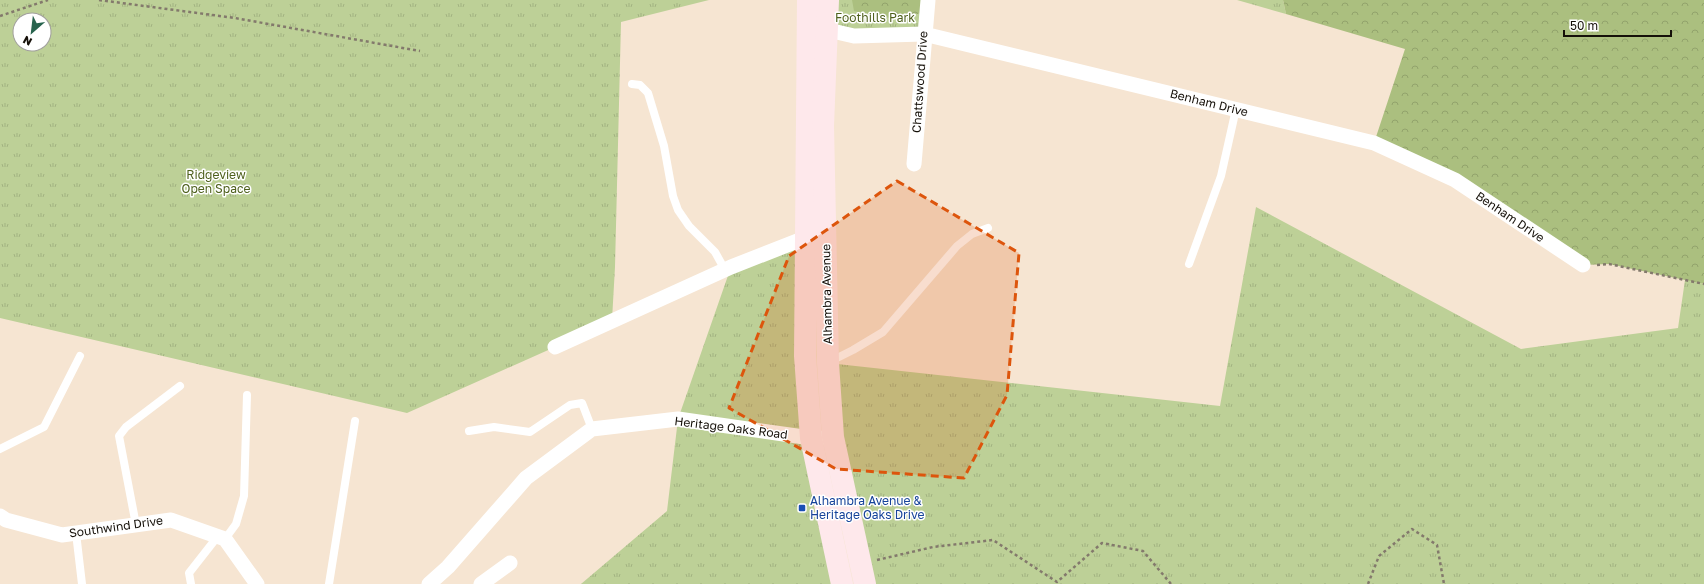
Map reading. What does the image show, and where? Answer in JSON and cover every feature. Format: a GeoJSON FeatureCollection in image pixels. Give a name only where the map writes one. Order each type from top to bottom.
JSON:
{"type":"FeatureCollection","features":[{"type":"Feature","properties":{"kind":"main road","name":"Alhambra Avenue"},"geometry":{"type":"LineString","coordinates":[[808,0],[804,238],[805,356],[811,438],[842,584]]}},
{"type":"Feature","properties":{"kind":"main road","name":"Alhambra Avenue"},"geometry":{"type":"LineString","coordinates":[[828,0],[823,126],[828,363],[833,437],[863,574]]}},
{"type":"Feature","properties":{"kind":"street","name":"Chattswood Drive"},"geometry":{"type":"LineString","coordinates":[[914,164],[928,0]]}},
{"type":"Feature","properties":{"kind":"street","name":"Benham Drive"},"geometry":{"type":"LineString","coordinates":[[807,34],[828,30],[854,36],[924,34],[1374,144],[1455,180],[1583,265]]}},
{"type":"Feature","properties":{"kind":"street"},"geometry":{"type":"LineString","coordinates":[[555,347],[725,270],[804,238]]}},
{"type":"Feature","properties":{"kind":"street","name":"Heritage Oaks Road"},"geometry":{"type":"LineString","coordinates":[[428,584],[448,568],[526,478],[592,429],[678,419],[811,438],[833,437]]}},
{"type":"Feature","properties":{"kind":"street","name":"Southwind Drive"},"geometry":{"type":"LineString","coordinates":[[2,521],[62,535],[171,520],[222,538]]}},
{"type":"Feature","properties":{"kind":"street"},"geometry":{"type":"LineString","coordinates":[[222,538],[257,584]]}},
{"type":"Feature","properties":{"kind":"street"},"geometry":{"type":"LineString","coordinates":[[481,584],[510,563]]}},
{"type":"Feature","properties":{"kind":"lane"},"geometry":{"type":"LineString","coordinates":[[632,84],[645,88],[648,93],[664,146],[673,196],[678,210],[689,226],[714,252],[725,270]]}},
{"type":"Feature","properties":{"kind":"lane"},"geometry":{"type":"LineString","coordinates":[[1189,264],[1221,176],[1236,110]]}},
{"type":"Feature","properties":{"kind":"lane"},"geometry":{"type":"LineString","coordinates":[[828,363],[883,332],[957,246],[972,234],[988,228]]}},
{"type":"Feature","properties":{"kind":"lane"},"geometry":{"type":"LineString","coordinates":[[0,450],[44,427],[80,356]]}},
{"type":"Feature","properties":{"kind":"lane"},"geometry":{"type":"LineString","coordinates":[[136,524],[119,436],[126,427],[180,386]]}},
{"type":"Feature","properties":{"kind":"lane"},"geometry":{"type":"LineString","coordinates":[[191,584],[189,573],[236,524],[244,496],[247,395]]}},
{"type":"Feature","properties":{"kind":"lane"},"geometry":{"type":"LineString","coordinates":[[469,431],[494,427],[530,432],[570,405],[582,403],[592,429]]}},
{"type":"Feature","properties":{"kind":"lane"},"geometry":{"type":"LineString","coordinates":[[329,584],[355,421]]}},
{"type":"Feature","properties":{"kind":"lane"},"geometry":{"type":"LineString","coordinates":[[76,533],[82,584]]}},
{"type":"Feature","properties":{"kind":"path"},"geometry":{"type":"LineString","coordinates":[[0,16],[48,0]]}},
{"type":"Feature","properties":{"kind":"path"},"geometry":{"type":"LineString","coordinates":[[99,0],[235,18],[420,50]]}},
{"type":"Feature","properties":{"kind":"path"},"geometry":{"type":"LineString","coordinates":[[1583,265],[1609,264],[1704,284]]}},
{"type":"Feature","properties":{"kind":"path"},"geometry":{"type":"LineString","coordinates":[[1368,584],[1379,556],[1412,529],[1437,545],[1444,584]]}},
{"type":"Feature","properties":{"kind":"path"},"geometry":{"type":"LineString","coordinates":[[863,574],[934,547],[993,540],[1057,582],[1102,543],[1143,551],[1171,584]]}},
{"type":"Feature","properties":{"kind":"highlighted area"},"geometry":{"type":"Polygon","coordinates":[[[897,181],[1019,253],[1007,395],[964,478],[836,469],[729,408],[789,256],[897,181]]]}},
{"type":"Feature","properties":{"kind":"green space","name":"Ridgeview Open Space"},"geometry":{"type":"Polygon","coordinates":[[[0,0],[709,0],[621,22],[615,267],[612,320],[407,413],[0,318],[0,0]]]}},
{"type":"Feature","properties":{"kind":"green space","name":"Foothills Park"},"geometry":{"type":"Polygon","coordinates":[[[828,0],[928,0],[924,34],[828,30],[828,0]]]}},
{"type":"Feature","properties":{"kind":"green space"},"geometry":{"type":"Polygon","coordinates":[[[852,0],[928,0],[926,12],[895,19],[854,11],[852,0]]]}},
{"type":"Feature","properties":{"kind":"green space"},"geometry":{"type":"Polygon","coordinates":[[[1237,0],[1283,0],[1286,14],[1237,0]]]}},
{"type":"Feature","properties":{"kind":"green space"},"geometry":{"type":"Polygon","coordinates":[[[1283,0],[1704,0],[1704,284],[1609,264],[1583,265],[1455,180],[1374,143],[1405,49],[1286,14],[1283,0]]]}},
{"type":"Feature","properties":{"kind":"green space"},"geometry":{"type":"Polygon","coordinates":[[[1256,207],[1521,349],[1678,328],[1685,280],[1704,284],[1704,584],[865,584],[828,363],[1220,406],[1256,207]]]}},
{"type":"Feature","properties":{"kind":"green space"},"geometry":{"type":"Polygon","coordinates":[[[805,238],[805,356],[842,584],[581,584],[667,511],[678,419],[731,267],[805,238]]]}},
{"type":"Feature","properties":{"kind":"place","name":"Alhambra Avenue & Heritage Oaks Drive"},"geometry":{"type":"Point","coordinates":[802,508]}}]}
